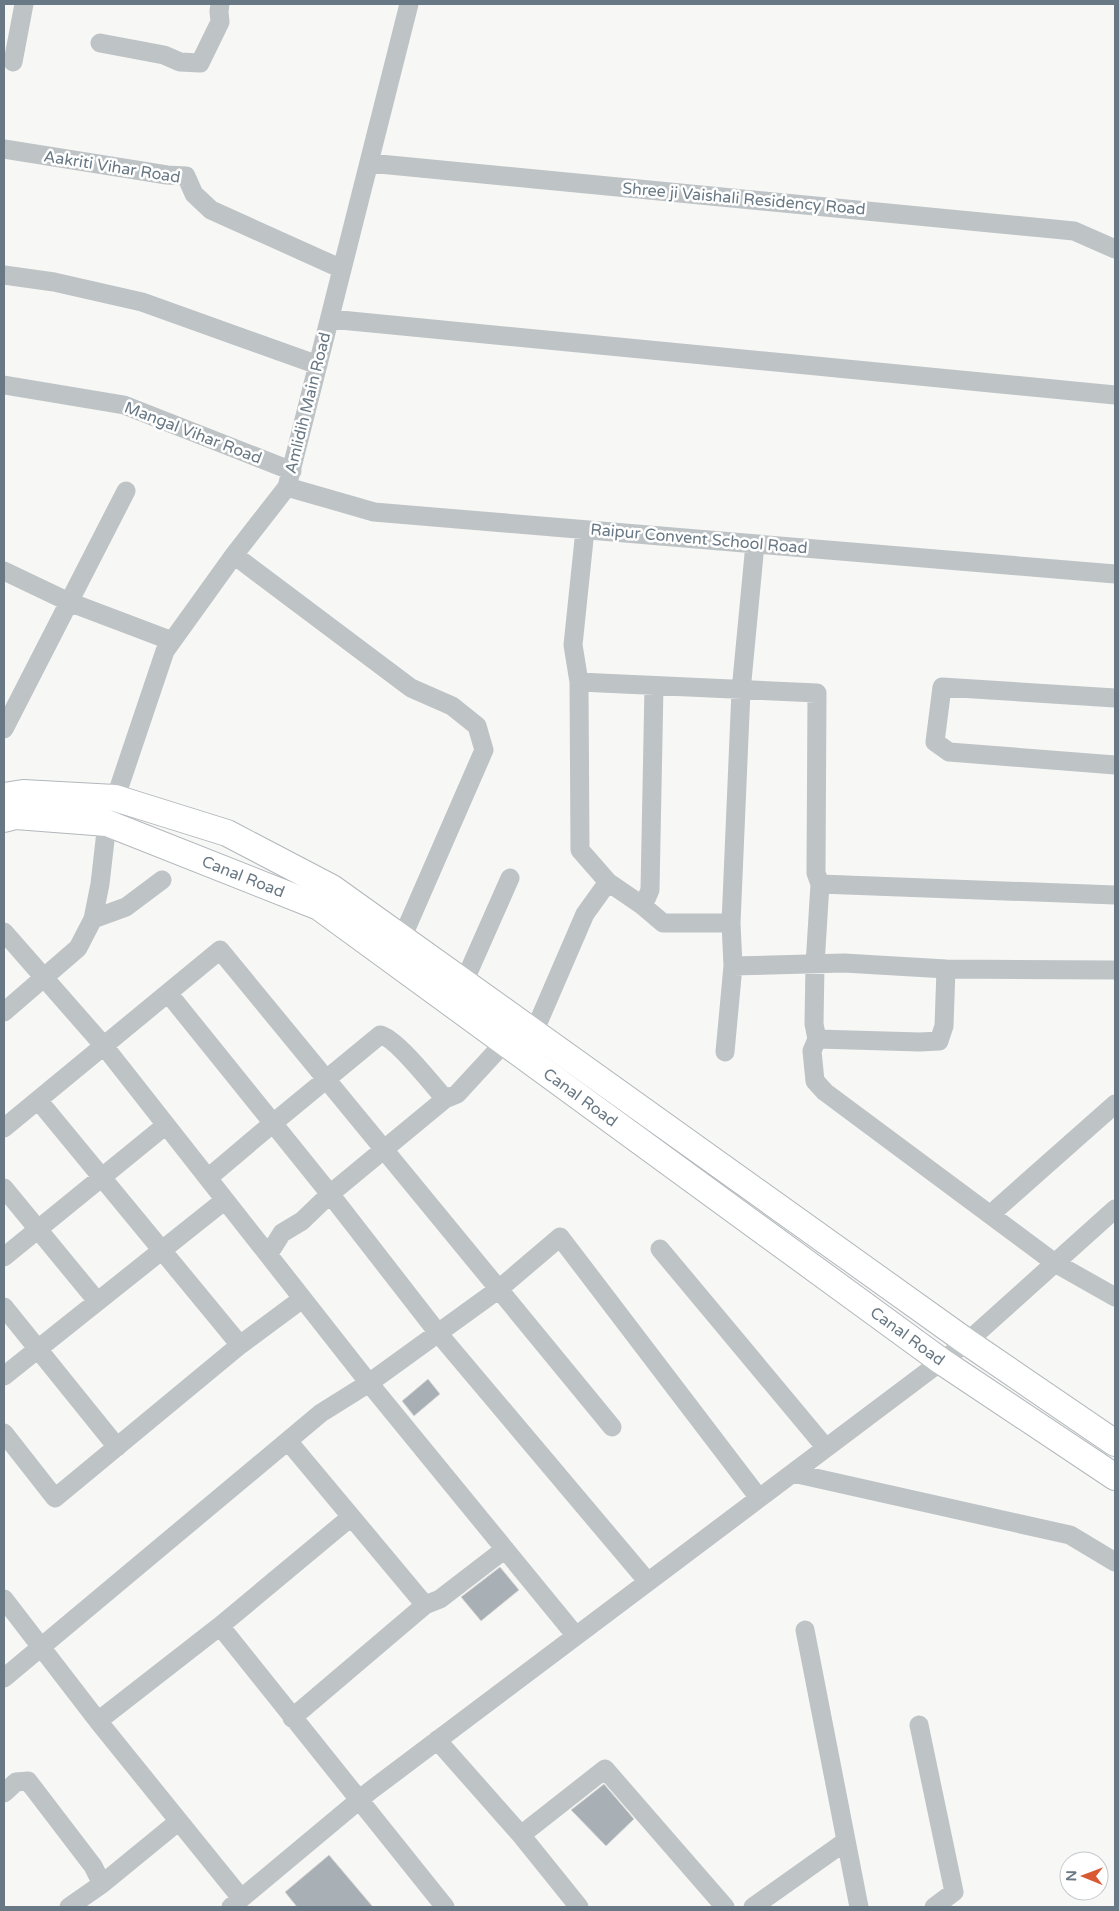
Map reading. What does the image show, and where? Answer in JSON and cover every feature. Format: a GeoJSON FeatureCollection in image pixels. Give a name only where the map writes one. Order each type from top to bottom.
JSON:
{"type":"FeatureCollection","features":[{"type":"Feature","properties":{"kind":"main road","name":"Canal Road"},"geometry":{"type":"LineString","coordinates":[[4,796],[23,793],[115,798],[227,833],[332,888],[967,1342],[1115,1443]]}},
{"type":"Feature","properties":{"kind":"main road","name":"Canal Road"},"geometry":{"type":"LineString","coordinates":[[4,819],[16,816],[107,823],[319,907],[942,1361],[1115,1477]]}},
{"type":"Feature","properties":{"kind":"street"},"geometry":{"type":"LineString","coordinates":[[13,62],[24,4]]}},
{"type":"Feature","properties":{"kind":"street"},"geometry":{"type":"LineString","coordinates":[[100,43],[164,55],[180,62],[200,63],[220,22],[220,4]]}},
{"type":"Feature","properties":{"kind":"street","name":"Amlidih Main Road"},"geometry":{"type":"LineString","coordinates":[[4,1012],[78,948],[93,919],[100,884],[107,823],[165,651],[289,479],[409,4]]}},
{"type":"Feature","properties":{"kind":"street","name":"Aakriti Vihar Road"},"geometry":{"type":"LineString","coordinates":[[4,149],[167,175],[186,176],[194,194],[211,210],[342,269]]}},
{"type":"Feature","properties":{"kind":"street","name":"Shree ji Vaishali Residency Road"},"geometry":{"type":"LineString","coordinates":[[369,163],[1074,231],[1115,250]]}},
{"type":"Feature","properties":{"kind":"street"},"geometry":{"type":"LineString","coordinates":[[4,275],[54,282],[142,302],[318,365]]}},
{"type":"Feature","properties":{"kind":"street"},"geometry":{"type":"LineString","coordinates":[[330,319],[1115,395]]}},
{"type":"Feature","properties":{"kind":"street","name":"Mangal Vihar Road"},"geometry":{"type":"LineString","coordinates":[[4,385],[124,405],[289,479]]}},
{"type":"Feature","properties":{"kind":"street","name":"Raipur Convent School Road"},"geometry":{"type":"LineString","coordinates":[[289,479],[374,512],[1115,574]]}},
{"type":"Feature","properties":{"kind":"street"},"geometry":{"type":"LineString","coordinates":[[4,729],[126,491]]}},
{"type":"Feature","properties":{"kind":"street"},"geometry":{"type":"LineString","coordinates":[[585,530],[573,646],[579,682],[580,850],[608,882],[643,906],[663,923],[731,923]]}},
{"type":"Feature","properties":{"kind":"street"},"geometry":{"type":"LineString","coordinates":[[725,1052],[733,966],[731,923],[741,691],[755,544]]}},
{"type":"Feature","properties":{"kind":"street"},"geometry":{"type":"LineString","coordinates":[[234,555],[411,688],[452,706],[477,726],[484,750],[402,938]]}},
{"type":"Feature","properties":{"kind":"street"},"geometry":{"type":"LineString","coordinates":[[4,571],[69,602],[172,641]]}},
{"type":"Feature","properties":{"kind":"street"},"geometry":{"type":"LineString","coordinates":[[579,682],[741,691],[817,693],[816,874],[820,884],[814,965],[814,1024],[817,1039],[812,1051],[815,1081],[824,1092],[1055,1263],[1115,1297]]}},
{"type":"Feature","properties":{"kind":"street"},"geometry":{"type":"LineString","coordinates":[[643,906],[650,890],[654,686]]}},
{"type":"Feature","properties":{"kind":"street"},"geometry":{"type":"LineString","coordinates":[[1115,698],[942,687],[935,742],[949,752],[1115,765]]}},
{"type":"Feature","properties":{"kind":"street"},"geometry":{"type":"LineString","coordinates":[[464,982],[510,878]]}},
{"type":"Feature","properties":{"kind":"street"},"geometry":{"type":"LineString","coordinates":[[93,919],[126,907],[162,880]]}},
{"type":"Feature","properties":{"kind":"street"},"geometry":{"type":"LineString","coordinates":[[534,1032],[585,914],[608,882]]}},
{"type":"Feature","properties":{"kind":"street"},"geometry":{"type":"LineString","coordinates":[[820,884],[1115,895]]}},
{"type":"Feature","properties":{"kind":"street"},"geometry":{"type":"LineString","coordinates":[[4,932],[104,1046],[369,1383],[576,1636]]}},
{"type":"Feature","properties":{"kind":"street"},"geometry":{"type":"LineString","coordinates":[[4,1128],[220,950],[612,1427]]}},
{"type":"Feature","properties":{"kind":"street"},"geometry":{"type":"LineString","coordinates":[[733,966],[844,963],[946,969],[1115,970]]}},
{"type":"Feature","properties":{"kind":"street"},"geometry":{"type":"LineString","coordinates":[[817,1039],[903,1042],[940,1041],[944,1026],[946,969]]}},
{"type":"Feature","properties":{"kind":"street"},"geometry":{"type":"LineString","coordinates":[[168,993],[330,1194],[438,1333],[648,1582]]}},
{"type":"Feature","properties":{"kind":"street"},"geometry":{"type":"LineString","coordinates":[[208,1178],[380,1035],[385,1036],[397,1045],[445,1099]]}},
{"type":"Feature","properties":{"kind":"street"},"geometry":{"type":"LineString","coordinates":[[268,1255],[282,1233],[302,1221],[330,1194],[445,1099],[457,1094],[505,1042]]}},
{"type":"Feature","properties":{"kind":"street"},"geometry":{"type":"LineString","coordinates":[[38,1100],[240,1346]]}},
{"type":"Feature","properties":{"kind":"street"},"geometry":{"type":"LineString","coordinates":[[991,1214],[1115,1104]]}},
{"type":"Feature","properties":{"kind":"street"},"geometry":{"type":"LineString","coordinates":[[4,1257],[166,1125]]}},
{"type":"Feature","properties":{"kind":"street"},"geometry":{"type":"LineString","coordinates":[[4,1188],[97,1301]]}},
{"type":"Feature","properties":{"kind":"street"},"geometry":{"type":"LineString","coordinates":[[4,1376],[225,1200]]}},
{"type":"Feature","properties":{"kind":"street"},"geometry":{"type":"LineString","coordinates":[[4,1599],[98,1721],[179,1821],[236,1903],[358,1801],[437,1740],[967,1342],[1115,1209]]}},
{"type":"Feature","properties":{"kind":"street"},"geometry":{"type":"LineString","coordinates":[[4,1678],[321,1413],[369,1383],[499,1289],[560,1237],[759,1498]]}},
{"type":"Feature","properties":{"kind":"street"},"geometry":{"type":"LineString","coordinates":[[660,1249],[826,1448]]}},
{"type":"Feature","properties":{"kind":"street"},"geometry":{"type":"LineString","coordinates":[[4,1434],[55,1498],[240,1346],[302,1299]]}},
{"type":"Feature","properties":{"kind":"street"},"geometry":{"type":"LineString","coordinates":[[4,1307],[117,1447]]}},
{"type":"Feature","properties":{"kind":"street"},"geometry":{"type":"LineString","coordinates":[[288,1442],[425,1605]]}},
{"type":"Feature","properties":{"kind":"street"},"geometry":{"type":"LineString","coordinates":[[793,1473],[1070,1535],[1115,1562]]}},
{"type":"Feature","properties":{"kind":"street"},"geometry":{"type":"LineString","coordinates":[[98,1721],[220,1626],[351,1517]]}},
{"type":"Feature","properties":{"kind":"street"},"geometry":{"type":"LineString","coordinates":[[292,1718],[425,1605],[440,1599],[505,1549]]}},
{"type":"Feature","properties":{"kind":"street"},"geometry":{"type":"LineString","coordinates":[[220,1626],[437,1905]]}},
{"type":"Feature","properties":{"kind":"street"},"geometry":{"type":"LineString","coordinates":[[805,1630],[859,1907]]}},
{"type":"Feature","properties":{"kind":"street"},"geometry":{"type":"LineString","coordinates":[[919,1725],[955,1900],[934,1907]]}},
{"type":"Feature","properties":{"kind":"street"},"geometry":{"type":"LineString","coordinates":[[437,1740],[521,1835],[580,1907]]}},
{"type":"Feature","properties":{"kind":"street"},"geometry":{"type":"LineString","coordinates":[[521,1835],[605,1770],[725,1907]]}},
{"type":"Feature","properties":{"kind":"street"},"geometry":{"type":"LineString","coordinates":[[4,1793],[16,1782],[28,1781],[93,1866],[102,1884]]}},
{"type":"Feature","properties":{"kind":"street"},"geometry":{"type":"LineString","coordinates":[[70,1907],[102,1884],[179,1821]]}},
{"type":"Feature","properties":{"kind":"street"},"geometry":{"type":"LineString","coordinates":[[752,1907],[846,1841]]}},
{"type":"Feature","properties":{"kind":"building"},"geometry":{"type":"Polygon","coordinates":[[[428,1379],[440,1394],[414,1416],[402,1401],[428,1379]]]}},
{"type":"Feature","properties":{"kind":"building"},"geometry":{"type":"Polygon","coordinates":[[[500,1567],[519,1590],[481,1621],[461,1597],[500,1567]]]}},
{"type":"Feature","properties":{"kind":"building"},"geometry":{"type":"Polygon","coordinates":[[[604,1784],[634,1819],[606,1846],[571,1810],[604,1784]]]}},
{"type":"Feature","properties":{"kind":"building"},"geometry":{"type":"Polygon","coordinates":[[[329,1855],[373,1907],[297,1907],[285,1892],[329,1855]]]}}]}
